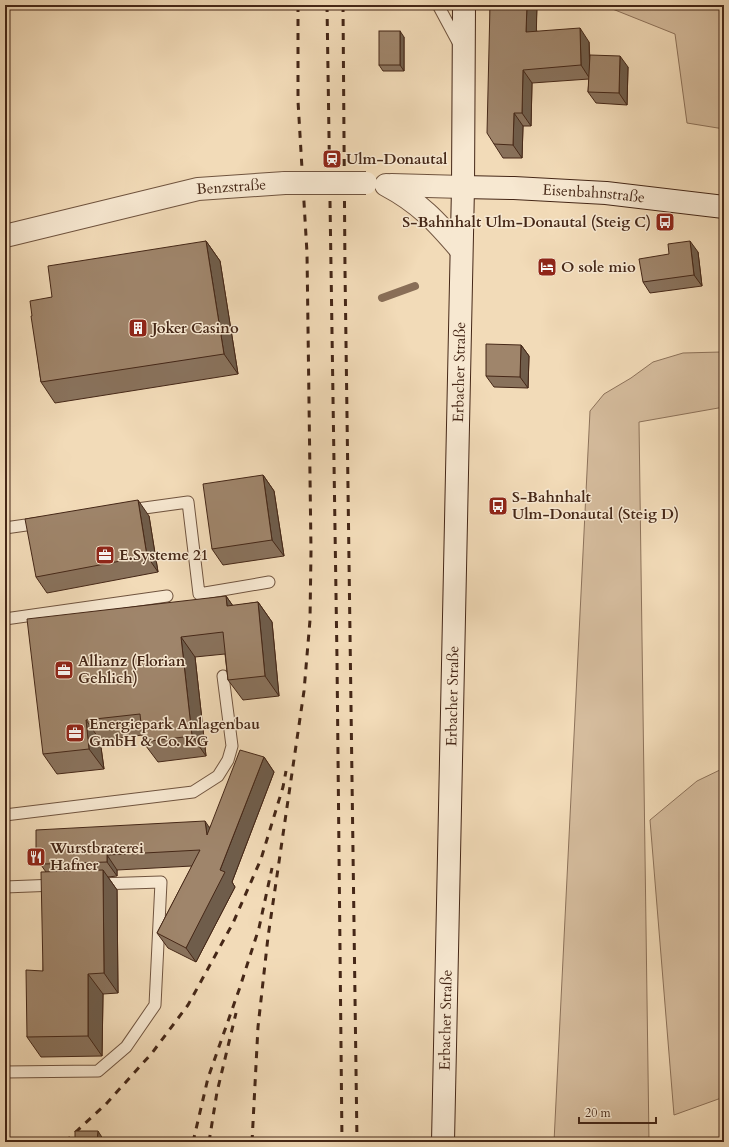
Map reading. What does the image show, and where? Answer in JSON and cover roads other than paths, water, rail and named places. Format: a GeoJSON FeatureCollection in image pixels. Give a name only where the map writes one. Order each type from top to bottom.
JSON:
{"type":"FeatureCollection","features":[{"type":"Feature","properties":{"kind":"main road","name":"Erbacher Straße"},"geometry":{"type":"LineString","coordinates":[[443,1142],[461,250],[464,187],[464,5]]}},
{"type":"Feature","properties":{"kind":"main road","name":"Benzstraße"},"geometry":{"type":"LineString","coordinates":[[5,236],[198,189],[285,183],[464,187]]}},
{"type":"Feature","properties":{"kind":"main road"},"geometry":{"type":"LineString","coordinates":[[376,184],[403,194],[423,208],[461,250]]}},
{"type":"Feature","properties":{"kind":"main road","name":"Eisenbahnstraße"},"geometry":{"type":"LineString","coordinates":[[464,187],[606,193],[724,207]]}},
{"type":"Feature","properties":{"kind":"lane"},"geometry":{"type":"LineString","coordinates":[[438,5],[463,52]]}},
{"type":"Feature","properties":{"kind":"lane"},"geometry":{"type":"LineString","coordinates":[[120,512],[188,502],[199,594],[269,582]]}},
{"type":"Feature","properties":{"kind":"lane"},"geometry":{"type":"LineString","coordinates":[[5,528],[51,522]]}},
{"type":"Feature","properties":{"kind":"lane"},"geometry":{"type":"LineString","coordinates":[[5,619],[167,596]]}},
{"type":"Feature","properties":{"kind":"lane"},"geometry":{"type":"LineString","coordinates":[[5,815],[193,792],[200,788],[218,776],[228,760],[232,746],[223,676]]}},
{"type":"Feature","properties":{"kind":"lane"},"geometry":{"type":"LineString","coordinates":[[5,1072],[98,1071],[126,1047],[155,1005],[161,882],[91,884]]}},
{"type":"Feature","properties":{"kind":"lane"},"geometry":{"type":"LineString","coordinates":[[5,887],[68,885]]}},
{"type":"Feature","properties":{"kind":"waterway"},"geometry":{"type":"LineString","coordinates":[[382,298],[415,286]]}},
{"type":"Feature","properties":{"kind":"railway"},"geometry":{"type":"LineString","coordinates":[[252,1142],[258,1027],[268,937],[304,691],[310,620],[311,551],[307,253],[298,101],[298,5]]}},
{"type":"Feature","properties":{"kind":"railway"},"geometry":{"type":"LineString","coordinates":[[327,5],[337,659],[342,1142]]}},
{"type":"Feature","properties":{"kind":"railway"},"geometry":{"type":"LineString","coordinates":[[343,5],[345,270],[357,1142]]}},
{"type":"Feature","properties":{"kind":"railway"},"geometry":{"type":"LineString","coordinates":[[65,1142],[106,1104],[152,1053],[188,1005],[233,923],[261,859],[283,787],[286,771]]}},
{"type":"Feature","properties":{"kind":"railway"},"geometry":{"type":"LineString","coordinates":[[193,1142],[208,1078],[259,928],[272,868]]}},
{"type":"Feature","properties":{"kind":"railway"},"geometry":{"type":"LineString","coordinates":[[209,1142],[217,1092],[236,1013]]}},
{"type":"Feature","properties":{"kind":"place","name":"Ulm-Donautal"},"geometry":{"type":"Point","coordinates":[332,159]}},
{"type":"Feature","properties":{"kind":"place","name":"S-Bahnhalt Ulm-Donautal (Steig C)"},"geometry":{"type":"Point","coordinates":[665,222]}},
{"type":"Feature","properties":{"kind":"place","name":"O sole mio"},"geometry":{"type":"Point","coordinates":[547,267]}},
{"type":"Feature","properties":{"kind":"place","name":"Joker Casino"},"geometry":{"type":"Point","coordinates":[138,328]}},
{"type":"Feature","properties":{"kind":"place","name":"S-Bahnhalt Ulm-Donautal (Steig D)"},"geometry":{"type":"Point","coordinates":[498,506]}},
{"type":"Feature","properties":{"kind":"place","name":"E.Systeme 21"},"geometry":{"type":"Point","coordinates":[105,555]}},
{"type":"Feature","properties":{"kind":"place","name":"Allianz (Florian Gehlich)"},"geometry":{"type":"Point","coordinates":[64,670]}},
{"type":"Feature","properties":{"kind":"place","name":"Energiepark Anlagenbau GmbH & Co. KG"},"geometry":{"type":"Point","coordinates":[75,733]}},
{"type":"Feature","properties":{"kind":"place","name":"Wurstbraterei Hafner"},"geometry":{"type":"Point","coordinates":[36,857]}}]}
